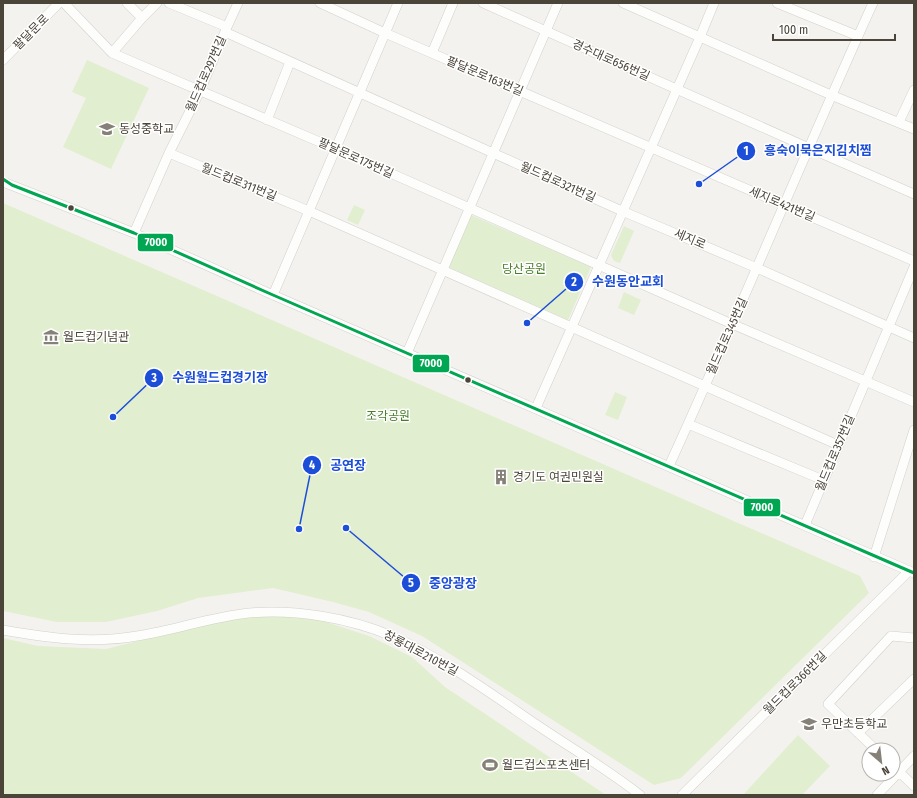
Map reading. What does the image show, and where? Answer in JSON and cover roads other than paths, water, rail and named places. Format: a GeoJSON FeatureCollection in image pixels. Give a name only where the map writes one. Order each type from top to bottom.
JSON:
{"type":"FeatureCollection","features":[{"type":"Feature","properties":{"kind":"street","name":"팔달문로"},"geometry":{"type":"LineString","coordinates":[[3,60],[60,3]]}},
{"type":"Feature","properties":{"kind":"street","name":"팔달문로175번길"},"geometry":{"type":"LineString","coordinates":[[64,3],[112,53],[336,149],[599,265]]}},
{"type":"Feature","properties":{"kind":"street"},"geometry":{"type":"LineString","coordinates":[[127,3],[142,18]]}},
{"type":"Feature","properties":{"kind":"street"},"geometry":{"type":"LineString","coordinates":[[112,53],[157,3]]}},
{"type":"Feature","properties":{"kind":"street"},"geometry":{"type":"LineString","coordinates":[[169,3],[226,29],[290,62],[493,153]]}},
{"type":"Feature","properties":{"kind":"street","name":"월드컵로297번길"},"geometry":{"type":"LineString","coordinates":[[134,233],[169,153],[200,91],[238,3]]}},
{"type":"Feature","properties":{"kind":"street","name":"팔달문로163번길"},"geometry":{"type":"LineString","coordinates":[[320,3],[385,33],[650,147]]}},
{"type":"Feature","properties":{"kind":"street"},"geometry":{"type":"LineString","coordinates":[[274,295],[398,3]]}},
{"type":"Feature","properties":{"kind":"street"},"geometry":{"type":"LineString","coordinates":[[432,53],[454,3]]}},
{"type":"Feature","properties":{"kind":"street","name":"경수대로656번길"},"geometry":{"type":"LineString","coordinates":[[483,3],[677,88]]}},
{"type":"Feature","properties":{"kind":"street"},"geometry":{"type":"LineString","coordinates":[[407,353],[558,3]]}},
{"type":"Feature","properties":{"kind":"street"},"geometry":{"type":"LineString","coordinates":[[623,3],[831,95],[914,129]]}},
{"type":"Feature","properties":{"kind":"street"},"geometry":{"type":"LineString","coordinates":[[536,408],[714,3]]}},
{"type":"Feature","properties":{"kind":"street"},"geometry":{"type":"LineString","coordinates":[[777,3],[858,36]]}},
{"type":"Feature","properties":{"kind":"street","name":"월드컵로345번길"},"geometry":{"type":"LineString","coordinates":[[669,466],[757,268],[831,95],[873,3]]}},
{"type":"Feature","properties":{"kind":"street"},"geometry":{"type":"LineString","coordinates":[[267,120],[290,62]]}},
{"type":"Feature","properties":{"kind":"street"},"geometry":{"type":"LineString","coordinates":[[677,88],[914,194]]}},
{"type":"Feature","properties":{"kind":"street"},"geometry":{"type":"LineString","coordinates":[[898,122],[914,90]]}},
{"type":"Feature","properties":{"kind":"street","name":"세지로421번길"},"geometry":{"type":"LineString","coordinates":[[650,147],[914,261]]}},
{"type":"Feature","properties":{"kind":"street","name":"월드컵로311번길"},"geometry":{"type":"LineString","coordinates":[[169,153],[309,211],[443,270]]}},
{"type":"Feature","properties":{"kind":"street","name":"월드컵로321번길"},"geometry":{"type":"LineString","coordinates":[[493,153],[622,211]]}},
{"type":"Feature","properties":{"kind":"street"},"geometry":{"type":"LineString","coordinates":[[3,180],[12,185],[134,233],[911,572]]}},
{"type":"Feature","properties":{"kind":"street","name":"세지로"},"geometry":{"type":"LineString","coordinates":[[622,211],[757,268]]}},
{"type":"Feature","properties":{"kind":"street"},"geometry":{"type":"LineString","coordinates":[[599,265],[914,402]]}},
{"type":"Feature","properties":{"kind":"street","name":"월드컵로357번길"},"geometry":{"type":"LineString","coordinates":[[804,525],[914,267]]}},
{"type":"Feature","properties":{"kind":"street"},"geometry":{"type":"LineString","coordinates":[[757,268],[914,338]]}},
{"type":"Feature","properties":{"kind":"street"},"geometry":{"type":"LineString","coordinates":[[443,270],[838,445]]}},
{"type":"Feature","properties":{"kind":"street"},"geometry":{"type":"LineString","coordinates":[[688,424],[823,480]]}},
{"type":"Feature","properties":{"kind":"street"},"geometry":{"type":"LineString","coordinates":[[874,556],[914,430]]}},
{"type":"Feature","properties":{"kind":"street","name":"월드컵로366번길"},"geometry":{"type":"LineString","coordinates":[[682,795],[911,572]]}},
{"type":"Feature","properties":{"kind":"street","name":"창룡대로210번길"},"geometry":{"type":"LineString","coordinates":[[3,630],[54,638],[82,640],[112,639],[145,635],[209,619],[250,613],[300,614],[355,624],[392,636],[456,671],[640,795]]}},
{"type":"Feature","properties":{"kind":"street"},"geometry":{"type":"LineString","coordinates":[[868,742],[828,704],[890,636],[914,638]]}},
{"type":"Feature","properties":{"kind":"street"},"geometry":{"type":"LineString","coordinates":[[858,732],[914,679]]}},
{"type":"Feature","properties":{"kind":"street"},"geometry":{"type":"LineString","coordinates":[[901,765],[914,756]]}},
{"type":"Feature","properties":{"kind":"street"},"geometry":{"type":"LineString","coordinates":[[901,774],[914,786]]}},
{"type":"Feature","properties":{"kind":"street"},"geometry":{"type":"LineString","coordinates":[[876,795],[886,782]]}},
{"type":"Feature","properties":{"kind":"place","name":"동성중학교"},"geometry":{"type":"Point","coordinates":[107,129]}},
{"type":"Feature","properties":{"kind":"place","name":"흥숙이묵은지김치찜"},"geometry":{"type":"Point","coordinates":[699,184]}},
{"type":"Feature","properties":{"kind":"place","name":"수원동안교회"},"geometry":{"type":"Point","coordinates":[527,323]}},
{"type":"Feature","properties":{"kind":"place","name":"월드컵기념관"},"geometry":{"type":"Point","coordinates":[51,337]}},
{"type":"Feature","properties":{"kind":"place","name":"수원월드컵경기장"},"geometry":{"type":"Point","coordinates":[113,417]}},
{"type":"Feature","properties":{"kind":"place","name":"경기도 여권민원실"},"geometry":{"type":"Point","coordinates":[501,477]}},
{"type":"Feature","properties":{"kind":"place","name":"중앙광장"},"geometry":{"type":"Point","coordinates":[346,528]}},
{"type":"Feature","properties":{"kind":"place","name":"공연장"},"geometry":{"type":"Point","coordinates":[299,529]}},
{"type":"Feature","properties":{"kind":"place","name":"우만초등학교"},"geometry":{"type":"Point","coordinates":[809,724]}},
{"type":"Feature","properties":{"kind":"place","name":"월드컵스포츠센터"},"geometry":{"type":"Point","coordinates":[490,765]}},
{"type":"Feature","properties":{"kind":"park label","name":"당산공원"},"geometry":{"type":"Point","coordinates":[524,269]}},
{"type":"Feature","properties":{"kind":"park label","name":"조각공원"},"geometry":{"type":"Point","coordinates":[388,416]}}]}
